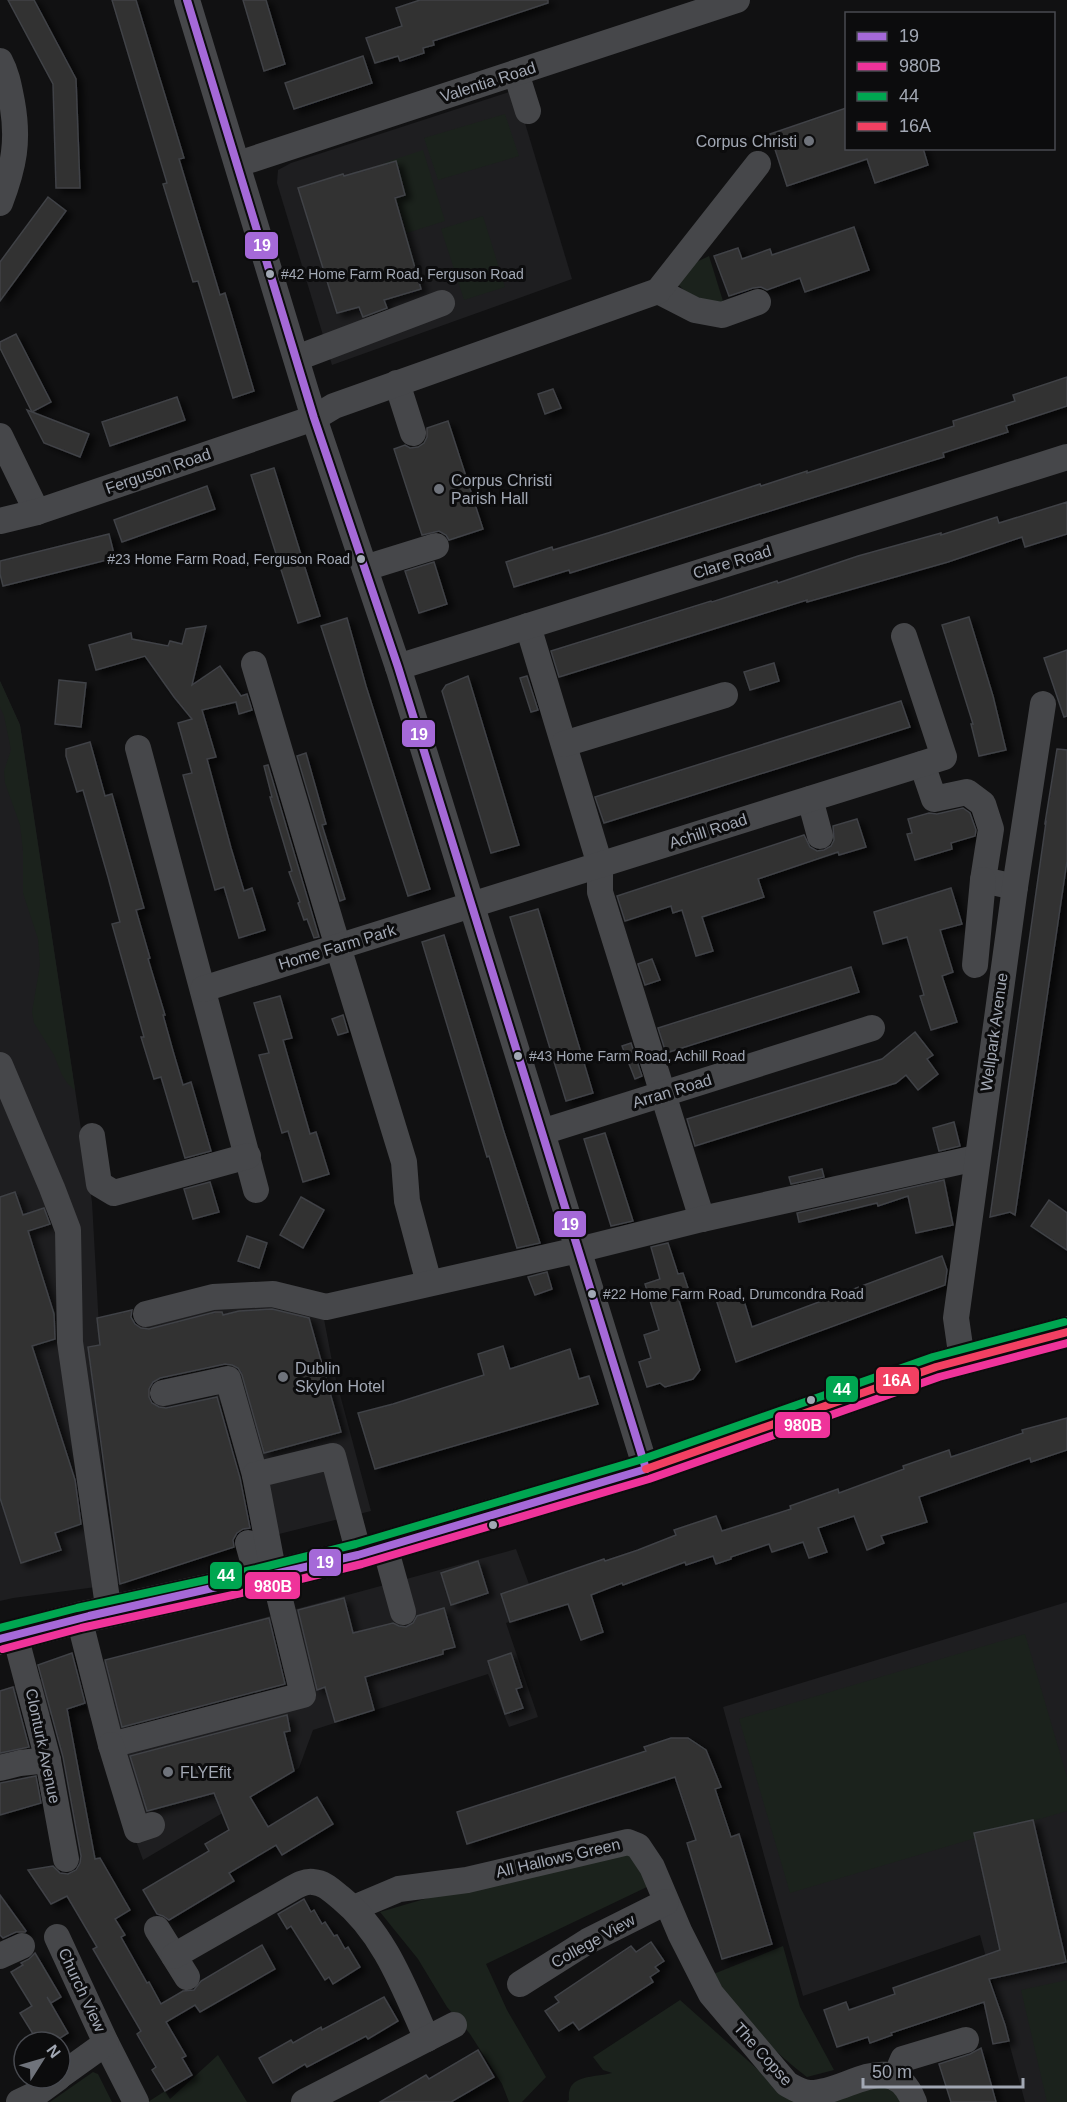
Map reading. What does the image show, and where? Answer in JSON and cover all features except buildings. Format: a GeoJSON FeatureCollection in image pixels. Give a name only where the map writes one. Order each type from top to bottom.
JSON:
{"type":"FeatureCollection","features":[{"type":"Feature","properties":{"kind":"main road"},"geometry":{"type":"LineString","coordinates":[[8,1637],[372,1551],[646,1469],[936,1367],[1067,1332]]}},
{"type":"Feature","properties":{"kind":"street"},"geometry":{"type":"LineString","coordinates":[[187,0],[314,418],[398,667],[646,1469]]}},
{"type":"Feature","properties":{"kind":"street","name":"Valentia Road"},"geometry":{"type":"LineString","coordinates":[[238,164],[737,0]]}},
{"type":"Feature","properties":{"kind":"street"},"geometry":{"type":"LineString","coordinates":[[0,61],[7,74],[15,121],[16,145],[11,174],[0,203]]}},
{"type":"Feature","properties":{"kind":"street"},"geometry":{"type":"LineString","coordinates":[[516,73],[528,111]]}},
{"type":"Feature","properties":{"kind":"street"},"geometry":{"type":"LineString","coordinates":[[758,164],[658,291],[695,310],[722,315],[758,302]]}},
{"type":"Feature","properties":{"kind":"street","name":"Ferguson Road"},"geometry":{"type":"LineString","coordinates":[[0,521],[37,512],[314,418],[334,406],[658,291]]}},
{"type":"Feature","properties":{"kind":"street"},"geometry":{"type":"LineString","coordinates":[[297,358],[442,303]]}},
{"type":"Feature","properties":{"kind":"street"},"geometry":{"type":"LineString","coordinates":[[398,383],[413,433]]}},
{"type":"Feature","properties":{"kind":"street"},"geometry":{"type":"LineString","coordinates":[[0,436],[37,512]]}},
{"type":"Feature","properties":{"kind":"street","name":"Clare Road"},"geometry":{"type":"LineString","coordinates":[[398,667],[1067,457]]}},
{"type":"Feature","properties":{"kind":"street"},"geometry":{"type":"LineString","coordinates":[[365,568],[436,546]]}},
{"type":"Feature","properties":{"kind":"street"},"geometry":{"type":"LineString","coordinates":[[528,626],[600,865],[600,892],[702,1220]]}},
{"type":"Feature","properties":{"kind":"street"},"geometry":{"type":"LineString","coordinates":[[904,636],[933,760],[934,799],[967,792],[983,804],[991,830],[983,880],[975,965]]}},
{"type":"Feature","properties":{"kind":"street"},"geometry":{"type":"LineString","coordinates":[[254,664],[404,1162],[407,1201],[429,1283]]}},
{"type":"Feature","properties":{"kind":"street"},"geometry":{"type":"LineString","coordinates":[[564,744],[725,696]]}},
{"type":"Feature","properties":{"kind":"street","name":"Wellpark Avenue"},"geometry":{"type":"LineString","coordinates":[[962,1360],[956,1318],[976,1158],[1043,704]]}},
{"type":"Feature","properties":{"kind":"street"},"geometry":{"type":"LineString","coordinates":[[138,748],[256,1190]]}},
{"type":"Feature","properties":{"kind":"street","name":"Achill Road"},"geometry":{"type":"LineString","coordinates":[[472,906],[933,760]]}},
{"type":"Feature","properties":{"kind":"street"},"geometry":{"type":"LineString","coordinates":[[810,799],[820,836]]}},
{"type":"Feature","properties":{"kind":"street"},"geometry":{"type":"LineString","coordinates":[[983,880],[1015,887]]}},
{"type":"Feature","properties":{"kind":"street","name":"Home Farm Park"},"geometry":{"type":"LineString","coordinates":[[203,988],[472,906]]}},
{"type":"Feature","properties":{"kind":"street","name":"Arran Road"},"geometry":{"type":"LineString","coordinates":[[542,1132],[872,1028]]}},
{"type":"Feature","properties":{"kind":"street"},"geometry":{"type":"LineString","coordinates":[[0,1065],[68,1230],[70,1342],[94,1615],[111,1745],[137,1830],[152,1825]]}},
{"type":"Feature","properties":{"kind":"street"},"geometry":{"type":"LineString","coordinates":[[92,1136],[99,1184],[114,1193],[248,1156]]}},
{"type":"Feature","properties":{"kind":"street"},"geometry":{"type":"LineString","coordinates":[[146,1314],[213,1297],[273,1294],[326,1307],[976,1158]]}},
{"type":"Feature","properties":{"kind":"street"},"geometry":{"type":"LineString","coordinates":[[163,1393],[228,1379],[255,1475],[266,1577]]}},
{"type":"Feature","properties":{"kind":"street"},"geometry":{"type":"LineString","coordinates":[[255,1475],[333,1456],[372,1551],[403,1612]]}},
{"type":"Feature","properties":{"kind":"street"},"geometry":{"type":"LineString","coordinates":[[111,1745],[303,1695],[266,1577],[248,1543]]}},
{"type":"Feature","properties":{"kind":"street","name":"Clonturk Avenue"},"geometry":{"type":"LineString","coordinates":[[8,1637],[48,1760],[66,1859]]}},
{"type":"Feature","properties":{"kind":"street"},"geometry":{"type":"LineString","coordinates":[[0,1768],[48,1760]]}},
{"type":"Feature","properties":{"kind":"street","name":"All Hallows Green"},"geometry":{"type":"LineString","coordinates":[[354,1908],[399,1889],[467,1880],[628,1842],[638,1846],[645,1855],[711,1994]]}},
{"type":"Feature","properties":{"kind":"street"},"geometry":{"type":"LineString","coordinates":[[157,1929],[181,1967],[291,1889],[310,1881],[327,1886],[354,1908],[384,1947],[427,2039]]}},
{"type":"Feature","properties":{"kind":"street","name":"College View"},"geometry":{"type":"LineString","coordinates":[[520,1983],[588,1941],[666,1902]]}},
{"type":"Feature","properties":{"kind":"street","name":"Church View"},"geometry":{"type":"LineString","coordinates":[[57,1937],[136,2102]]}},
{"type":"Feature","properties":{"kind":"street","name":"The Copse"},"geometry":{"type":"LineString","coordinates":[[711,1994],[776,2072],[787,2084],[799,2091],[822,2092],[870,2075],[882,2074],[895,2078]]}},
{"type":"Feature","properties":{"kind":"street"},"geometry":{"type":"LineString","coordinates":[[304,2102],[454,2025]]}},
{"type":"Feature","properties":{"kind":"street"},"geometry":{"type":"LineString","coordinates":[[914,2102],[901,2080],[895,2078],[903,2059],[966,2040]]}},
{"type":"Feature","properties":{"kind":"street","name":"Church View"},"geometry":{"type":"LineString","coordinates":[[72,2068],[106,2043]]}},
{"type":"Feature","properties":{"kind":"street","name":"Church View"},"geometry":{"type":"LineString","coordinates":[[19,2102],[41,2090]]}},
{"type":"Feature","properties":{"kind":"shaded area"},"geometry":{"type":"Polygon","coordinates":[[[515,90],[572,279],[332,365],[277,183],[278,170],[291,163],[515,90]]]}},
{"type":"Feature","properties":{"kind":"shaded area"},"geometry":{"type":"Polygon","coordinates":[[[505,114],[519,156],[438,180],[424,138],[505,114]]]}},
{"type":"Feature","properties":{"kind":"shaded area"},"geometry":{"type":"Polygon","coordinates":[[[423,150],[445,221],[407,233],[384,163],[423,150]]]}},
{"type":"Feature","properties":{"kind":"shaded area"},"geometry":{"type":"Polygon","coordinates":[[[483,216],[505,287],[464,300],[441,229],[483,216]]]}},
{"type":"Feature","properties":{"kind":"shaded area"},"geometry":{"type":"Polygon","coordinates":[[[709,256],[723,301],[712,310],[698,305],[676,282],[686,267],[709,256]]]}},
{"type":"Feature","properties":{"kind":"shaded area"},"geometry":{"type":"Polygon","coordinates":[[[0,681],[20,725],[92,1202],[100,1345],[88,1347],[108,1514],[119,1584],[0,1601],[0,681]]]}},
{"type":"Feature","properties":{"kind":"shaded area"},"geometry":{"type":"Polygon","coordinates":[[[0,681],[20,725],[75,1090],[62,1075],[54,1055],[34,1023],[32,1012],[40,965],[38,939],[23,893],[23,851],[20,825],[5,783],[4,771],[11,750],[0,707],[0,681]]]}},
{"type":"Feature","properties":{"kind":"shaded area"},"geometry":{"type":"Polygon","coordinates":[[[321,1303],[334,1372],[371,1511],[259,1539],[216,1394],[157,1409],[135,1309],[321,1303]]]}},
{"type":"Feature","properties":{"kind":"shaded area"},"geometry":{"type":"Polygon","coordinates":[[[516,1549],[539,1611],[506,1623],[538,1717],[509,1727],[488,1674],[313,1730],[299,1768],[143,1860],[86,1705],[38,1718],[46,1751],[0,1764],[0,1690],[516,1549]]]}},
{"type":"Feature","properties":{"kind":"shaded area"},"geometry":{"type":"Polygon","coordinates":[[[1067,1602],[1067,2102],[1025,2102],[980,1935],[803,1996],[723,1707],[1067,1602]]]}},
{"type":"Feature","properties":{"kind":"shaded area"},"geometry":{"type":"Polygon","coordinates":[[[1025,1634],[1067,1777],[1067,1811],[790,1893],[739,1719],[1025,1634]]]}},
{"type":"Feature","properties":{"kind":"shaded area"},"geometry":{"type":"Polygon","coordinates":[[[616,1853],[635,1856],[649,1886],[486,1964],[507,2010],[546,2077],[522,2102],[509,2102],[502,2084],[470,2034],[447,2007],[418,1959],[380,1912],[445,1893],[616,1853]]]}},
{"type":"Feature","properties":{"kind":"shaded area"},"geometry":{"type":"Polygon","coordinates":[[[783,1946],[800,2007],[834,2070],[807,2077],[755,2030],[711,1975],[783,1946]]]}},
{"type":"Feature","properties":{"kind":"shaded area"},"geometry":{"type":"Polygon","coordinates":[[[1067,1980],[1067,2102],[1047,2102],[1021,1990],[1067,1980]]]}},
{"type":"Feature","properties":{"kind":"shaded area"},"geometry":{"type":"Polygon","coordinates":[[[680,2000],[792,2100],[815,2102],[567,2102],[569,2092],[576,2081],[612,2073],[603,2070],[593,2057],[680,2000]]]}},
{"type":"Feature","properties":{"kind":"shaded area"},"geometry":{"type":"Polygon","coordinates":[[[218,2055],[247,2102],[148,2102],[165,2091],[170,2099],[218,2055]]]}},
{"type":"Feature","properties":{"kind":"shaded area"},"geometry":{"type":"Polygon","coordinates":[[[93,2072],[98,2074],[112,2102],[50,2102],[67,2090],[72,2090],[72,2087],[93,2072]]]}},
{"type":"Feature","properties":{"kind":"shaded area"},"geometry":{"type":"Polygon","coordinates":[[[877,2085],[892,2088],[904,2102],[820,2102],[877,2085]]]}},
{"type":"Feature","properties":{"kind":"transit line","name":"19"},"geometry":{"type":"LineString","coordinates":[[187,0],[314,418],[398,667],[646,1469]]}},
{"type":"Feature","properties":{"kind":"transit line","name":"44"},"geometry":{"type":"LineString","coordinates":[[0,1628],[356,1544],[643,1459],[933,1357],[1064,1322]]}},
{"type":"Feature","properties":{"kind":"transit line","name":"16A"},"geometry":{"type":"LineString","coordinates":[[646,1469],[936,1367],[1067,1332]]}},
{"type":"Feature","properties":{"kind":"transit line","name":"980B"},"geometry":{"type":"LineString","coordinates":[[3,1649],[81,1628],[362,1564],[649,1479],[939,1377],[1067,1343]]}},
{"type":"Feature","properties":{"kind":"transit line","name":"19"},"geometry":{"type":"LineString","coordinates":[[0,1639],[89,1616],[358,1555],[646,1469]]}},
{"type":"Feature","properties":{"kind":"place","name":"Corpus Christi"},"geometry":{"type":"Point","coordinates":[809,141]}},
{"type":"Feature","properties":{"kind":"place","name":"#42 Home Farm Road, Ferguson Road"},"geometry":{"type":"Point","coordinates":[270,274]}},
{"type":"Feature","properties":{"kind":"place","name":"Corpus Christi Parish Hall"},"geometry":{"type":"Point","coordinates":[439,489]}},
{"type":"Feature","properties":{"kind":"place","name":"#23 Home Farm Road, Ferguson Road"},"geometry":{"type":"Point","coordinates":[361,559]}},
{"type":"Feature","properties":{"kind":"place","name":"#43 Home Farm Road, Achill Road"},"geometry":{"type":"Point","coordinates":[518,1056]}},
{"type":"Feature","properties":{"kind":"place","name":"#22 Home Farm Road, Drumcondra Road"},"geometry":{"type":"Point","coordinates":[592,1294]}},
{"type":"Feature","properties":{"kind":"place","name":"Dublin Skylon Hotel"},"geometry":{"type":"Point","coordinates":[283,1377]}},
{"type":"Feature","properties":{"kind":"place","name":"FLYEfit"},"geometry":{"type":"Point","coordinates":[168,1772]}}]}
